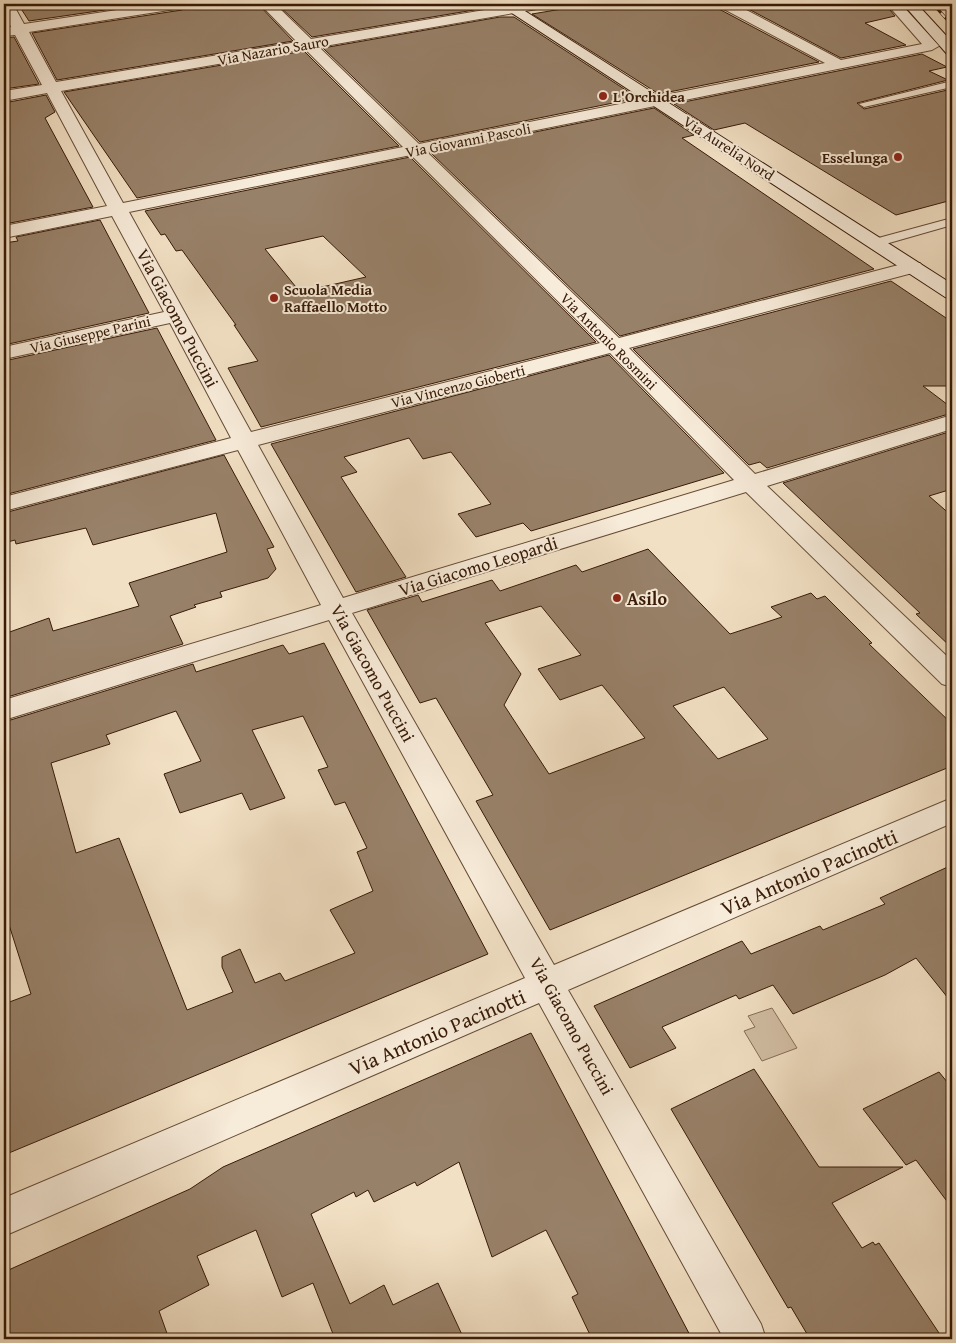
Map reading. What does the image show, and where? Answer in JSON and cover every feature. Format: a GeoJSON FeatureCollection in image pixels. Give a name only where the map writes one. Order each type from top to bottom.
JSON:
{"type":"FeatureCollection","features":[{"type":"Feature","properties":{"kind":"street","name":"Via Giacomo Puccini"},"geometry":{"type":"LineString","coordinates":[[6,4],[12,31],[52,88],[336,609],[549,985],[746,1339]]}},
{"type":"Feature","properties":{"kind":"street"},"geometry":{"type":"LineString","coordinates":[[12,31],[182,4]]}},
{"type":"Feature","properties":{"kind":"street","name":"Via Antonio Rosmini"},"geometry":{"type":"LineString","coordinates":[[267,4],[615,346],[750,483],[952,677]]}},
{"type":"Feature","properties":{"kind":"street","name":"Via Nazario Sauro"},"geometry":{"type":"LineString","coordinates":[[4,96],[306,44],[509,6],[543,4]]}},
{"type":"Feature","properties":{"kind":"street"},"geometry":{"type":"LineString","coordinates":[[725,4],[838,64]]}},
{"type":"Feature","properties":{"kind":"street","name":"Via Giovanni Pascoli"},"geometry":{"type":"LineString","coordinates":[[4,232],[932,46],[894,4]]}},
{"type":"Feature","properties":{"kind":"street"},"geometry":{"type":"LineString","coordinates":[[910,4],[952,52]]}},
{"type":"Feature","properties":{"kind":"street","name":"Via Aurelia Nord"},"geometry":{"type":"LineString","coordinates":[[509,6],[952,293]]}},
{"type":"Feature","properties":{"kind":"street","name":"Via Vincenzo Gioberti"},"geometry":{"type":"LineString","coordinates":[[4,504],[913,267]]}},
{"type":"Feature","properties":{"kind":"street","name":"Via Giuseppe Parini"},"geometry":{"type":"LineString","coordinates":[[4,353],[176,314]]}},
{"type":"Feature","properties":{"kind":"street","name":"Via Giacomo Leopardi"},"geometry":{"type":"LineString","coordinates":[[4,710],[952,422]]}},
{"type":"Feature","properties":{"kind":"street","name":"Via Antonio Pacinotti"},"geometry":{"type":"LineString","coordinates":[[4,1217],[549,985],[952,810]]}},
{"type":"Feature","properties":{"kind":"lane"},"geometry":{"type":"LineString","coordinates":[[864,104],[952,84]]}},
{"type":"Feature","properties":{"kind":"lane"},"geometry":{"type":"LineString","coordinates":[[875,242],[952,221]]}},
{"type":"Feature","properties":{"kind":"shaded area"},"geometry":{"type":"Polygon","coordinates":[[[772,1008],[797,1048],[762,1061],[744,1031],[755,1027],[748,1016],[772,1008]]]}},
{"type":"Feature","properties":{"kind":"building"},"geometry":{"type":"Polygon","coordinates":[[[18,4],[146,4],[29,21],[18,4]]]}},
{"type":"Feature","properties":{"kind":"building"},"geometry":{"type":"Polygon","coordinates":[[[191,4],[258,4],[293,41],[57,80],[32,33],[182,10],[191,4]]]}},
{"type":"Feature","properties":{"kind":"building"},"geometry":{"type":"Polygon","coordinates":[[[277,4],[479,4],[486,8],[312,37],[277,4]]]}},
{"type":"Feature","properties":{"kind":"building"},"geometry":{"type":"Polygon","coordinates":[[[592,4],[716,4],[719,9],[819,62],[659,94],[532,14],[592,4]]]}},
{"type":"Feature","properties":{"kind":"building"},"geometry":{"type":"Polygon","coordinates":[[[739,4],[885,4],[895,16],[865,23],[906,45],[841,58],[739,4]]]}},
{"type":"Feature","properties":{"kind":"building"},"geometry":{"type":"Polygon","coordinates":[[[500,17],[514,17],[638,98],[420,142],[323,48],[500,17]]]}},
{"type":"Feature","properties":{"kind":"building"},"geometry":{"type":"Polygon","coordinates":[[[14,37],[39,84],[4,89],[4,38],[14,37]]]}},
{"type":"Feature","properties":{"kind":"building"},"geometry":{"type":"Polygon","coordinates":[[[304,51],[399,146],[137,198],[64,92],[304,51]]]}},
{"type":"Feature","properties":{"kind":"building"},"geometry":{"type":"Polygon","coordinates":[[[922,54],[947,67],[929,71],[948,80],[857,103],[864,109],[952,89],[952,200],[896,215],[745,123],[714,130],[674,104],[922,54]]]}},
{"type":"Feature","properties":{"kind":"building"},"geometry":{"type":"Polygon","coordinates":[[[46,95],[55,112],[45,118],[93,207],[10,223],[4,209],[4,103],[46,95]]]}},
{"type":"Feature","properties":{"kind":"building"},"geometry":{"type":"Polygon","coordinates":[[[654,108],[694,135],[682,138],[874,269],[620,336],[431,153],[654,108]]]}},
{"type":"Feature","properties":{"kind":"building"},"geometry":{"type":"Polygon","coordinates":[[[410,157],[596,342],[261,427],[228,368],[258,361],[234,325],[236,325],[182,250],[176,251],[165,234],[161,235],[145,211],[410,157]],[[323,236],[265,249],[300,292],[366,277],[323,236]]]}},
{"type":"Feature","properties":{"kind":"building"},"geometry":{"type":"Polygon","coordinates":[[[100,220],[149,313],[4,345],[4,243],[18,241],[16,237],[100,220]]]}},
{"type":"Feature","properties":{"kind":"building"},"geometry":{"type":"Polygon","coordinates":[[[891,281],[952,322],[952,386],[923,386],[952,408],[952,413],[767,468],[760,462],[749,465],[633,349],[891,281]]]}},
{"type":"Feature","properties":{"kind":"building"},"geometry":{"type":"Polygon","coordinates":[[[157,328],[216,440],[4,495],[4,361],[157,328]]]}},
{"type":"Feature","properties":{"kind":"building"},"geometry":{"type":"Polygon","coordinates":[[[609,355],[724,473],[531,531],[523,523],[476,537],[458,514],[491,504],[451,452],[423,459],[409,438],[344,457],[357,472],[341,477],[406,577],[356,592],[271,444],[609,355]]]}},
{"type":"Feature","properties":{"kind":"building"},"geometry":{"type":"Polygon","coordinates":[[[952,431],[952,489],[929,496],[952,516],[952,648],[916,614],[920,613],[783,483],[952,431]]]}},
{"type":"Feature","properties":{"kind":"building"},"geometry":{"type":"Polygon","coordinates":[[[224,455],[274,547],[267,549],[276,569],[268,578],[220,592],[222,597],[194,605],[196,607],[170,616],[183,644],[4,698],[4,634],[49,618],[53,631],[139,606],[129,583],[227,552],[216,513],[93,545],[86,528],[16,544],[15,540],[4,543],[4,513],[224,455]]]}},
{"type":"Feature","properties":{"kind":"building"},"geometry":{"type":"Polygon","coordinates":[[[648,549],[730,634],[782,617],[771,607],[811,593],[817,599],[825,596],[872,643],[869,644],[952,724],[952,766],[550,930],[476,801],[493,795],[436,698],[420,703],[367,610],[418,595],[422,602],[492,580],[500,591],[576,565],[582,572],[648,549]],[[541,606],[485,623],[521,674],[504,705],[549,774],[645,738],[602,685],[560,700],[538,669],[581,655],[541,606]],[[724,687],[673,706],[718,759],[768,739],[724,687]]]}},
{"type":"Feature","properties":{"kind":"building"},"geometry":{"type":"Polygon","coordinates":[[[324,643],[488,954],[4,1155],[4,1004],[31,994],[4,909],[4,722],[193,664],[196,672],[283,645],[289,654],[324,643]],[[176,711],[106,735],[110,744],[51,763],[76,853],[119,838],[187,1010],[233,992],[222,967],[222,957],[240,949],[255,983],[280,973],[285,981],[355,953],[330,910],[373,891],[357,852],[367,848],[345,802],[335,805],[318,770],[328,767],[303,716],[252,730],[285,798],[250,810],[242,793],[180,813],[164,774],[201,761],[176,711]]]}},
{"type":"Feature","properties":{"kind":"building"},"geometry":{"type":"Polygon","coordinates":[[[952,865],[952,1003],[916,958],[885,975],[793,1014],[773,985],[739,999],[736,995],[662,1027],[676,1048],[630,1068],[594,1006],[742,941],[751,954],[820,926],[823,930],[885,904],[880,898],[952,865]]]}},
{"type":"Feature","properties":{"kind":"building"},"geometry":{"type":"Polygon","coordinates":[[[531,1033],[692,1339],[592,1339],[572,1297],[578,1294],[546,1230],[492,1257],[459,1162],[417,1186],[415,1182],[374,1202],[368,1190],[356,1197],[354,1192],[311,1214],[350,1304],[384,1285],[393,1305],[438,1283],[464,1339],[335,1339],[313,1283],[282,1297],[256,1230],[197,1256],[209,1285],[159,1311],[169,1339],[4,1339],[4,1272],[190,1189],[223,1167],[531,1033]]]}},
{"type":"Feature","properties":{"kind":"building"},"geometry":{"type":"Polygon","coordinates":[[[754,1069],[819,1167],[903,1167],[832,1203],[862,1248],[873,1242],[875,1245],[879,1243],[943,1339],[810,1339],[791,1307],[788,1308],[671,1109],[754,1069]]]}},
{"type":"Feature","properties":{"kind":"building"},"geometry":{"type":"Polygon","coordinates":[[[939,1072],[952,1088],[952,1208],[916,1160],[906,1165],[863,1109],[939,1072]]]}},
{"type":"Feature","properties":{"kind":"railway"},"geometry":{"type":"LineString","coordinates":[[933,4],[952,25]]}},
{"type":"Feature","properties":{"kind":"place","name":"L'Orchidea"},"geometry":{"type":"Point","coordinates":[603,96]}},
{"type":"Feature","properties":{"kind":"place","name":"Esselunga"},"geometry":{"type":"Point","coordinates":[898,157]}},
{"type":"Feature","properties":{"kind":"place","name":"Scuola Media Raffaello Motto"},"geometry":{"type":"Point","coordinates":[274,298]}},
{"type":"Feature","properties":{"kind":"place","name":"Asilo"},"geometry":{"type":"Point","coordinates":[617,598]}}]}
